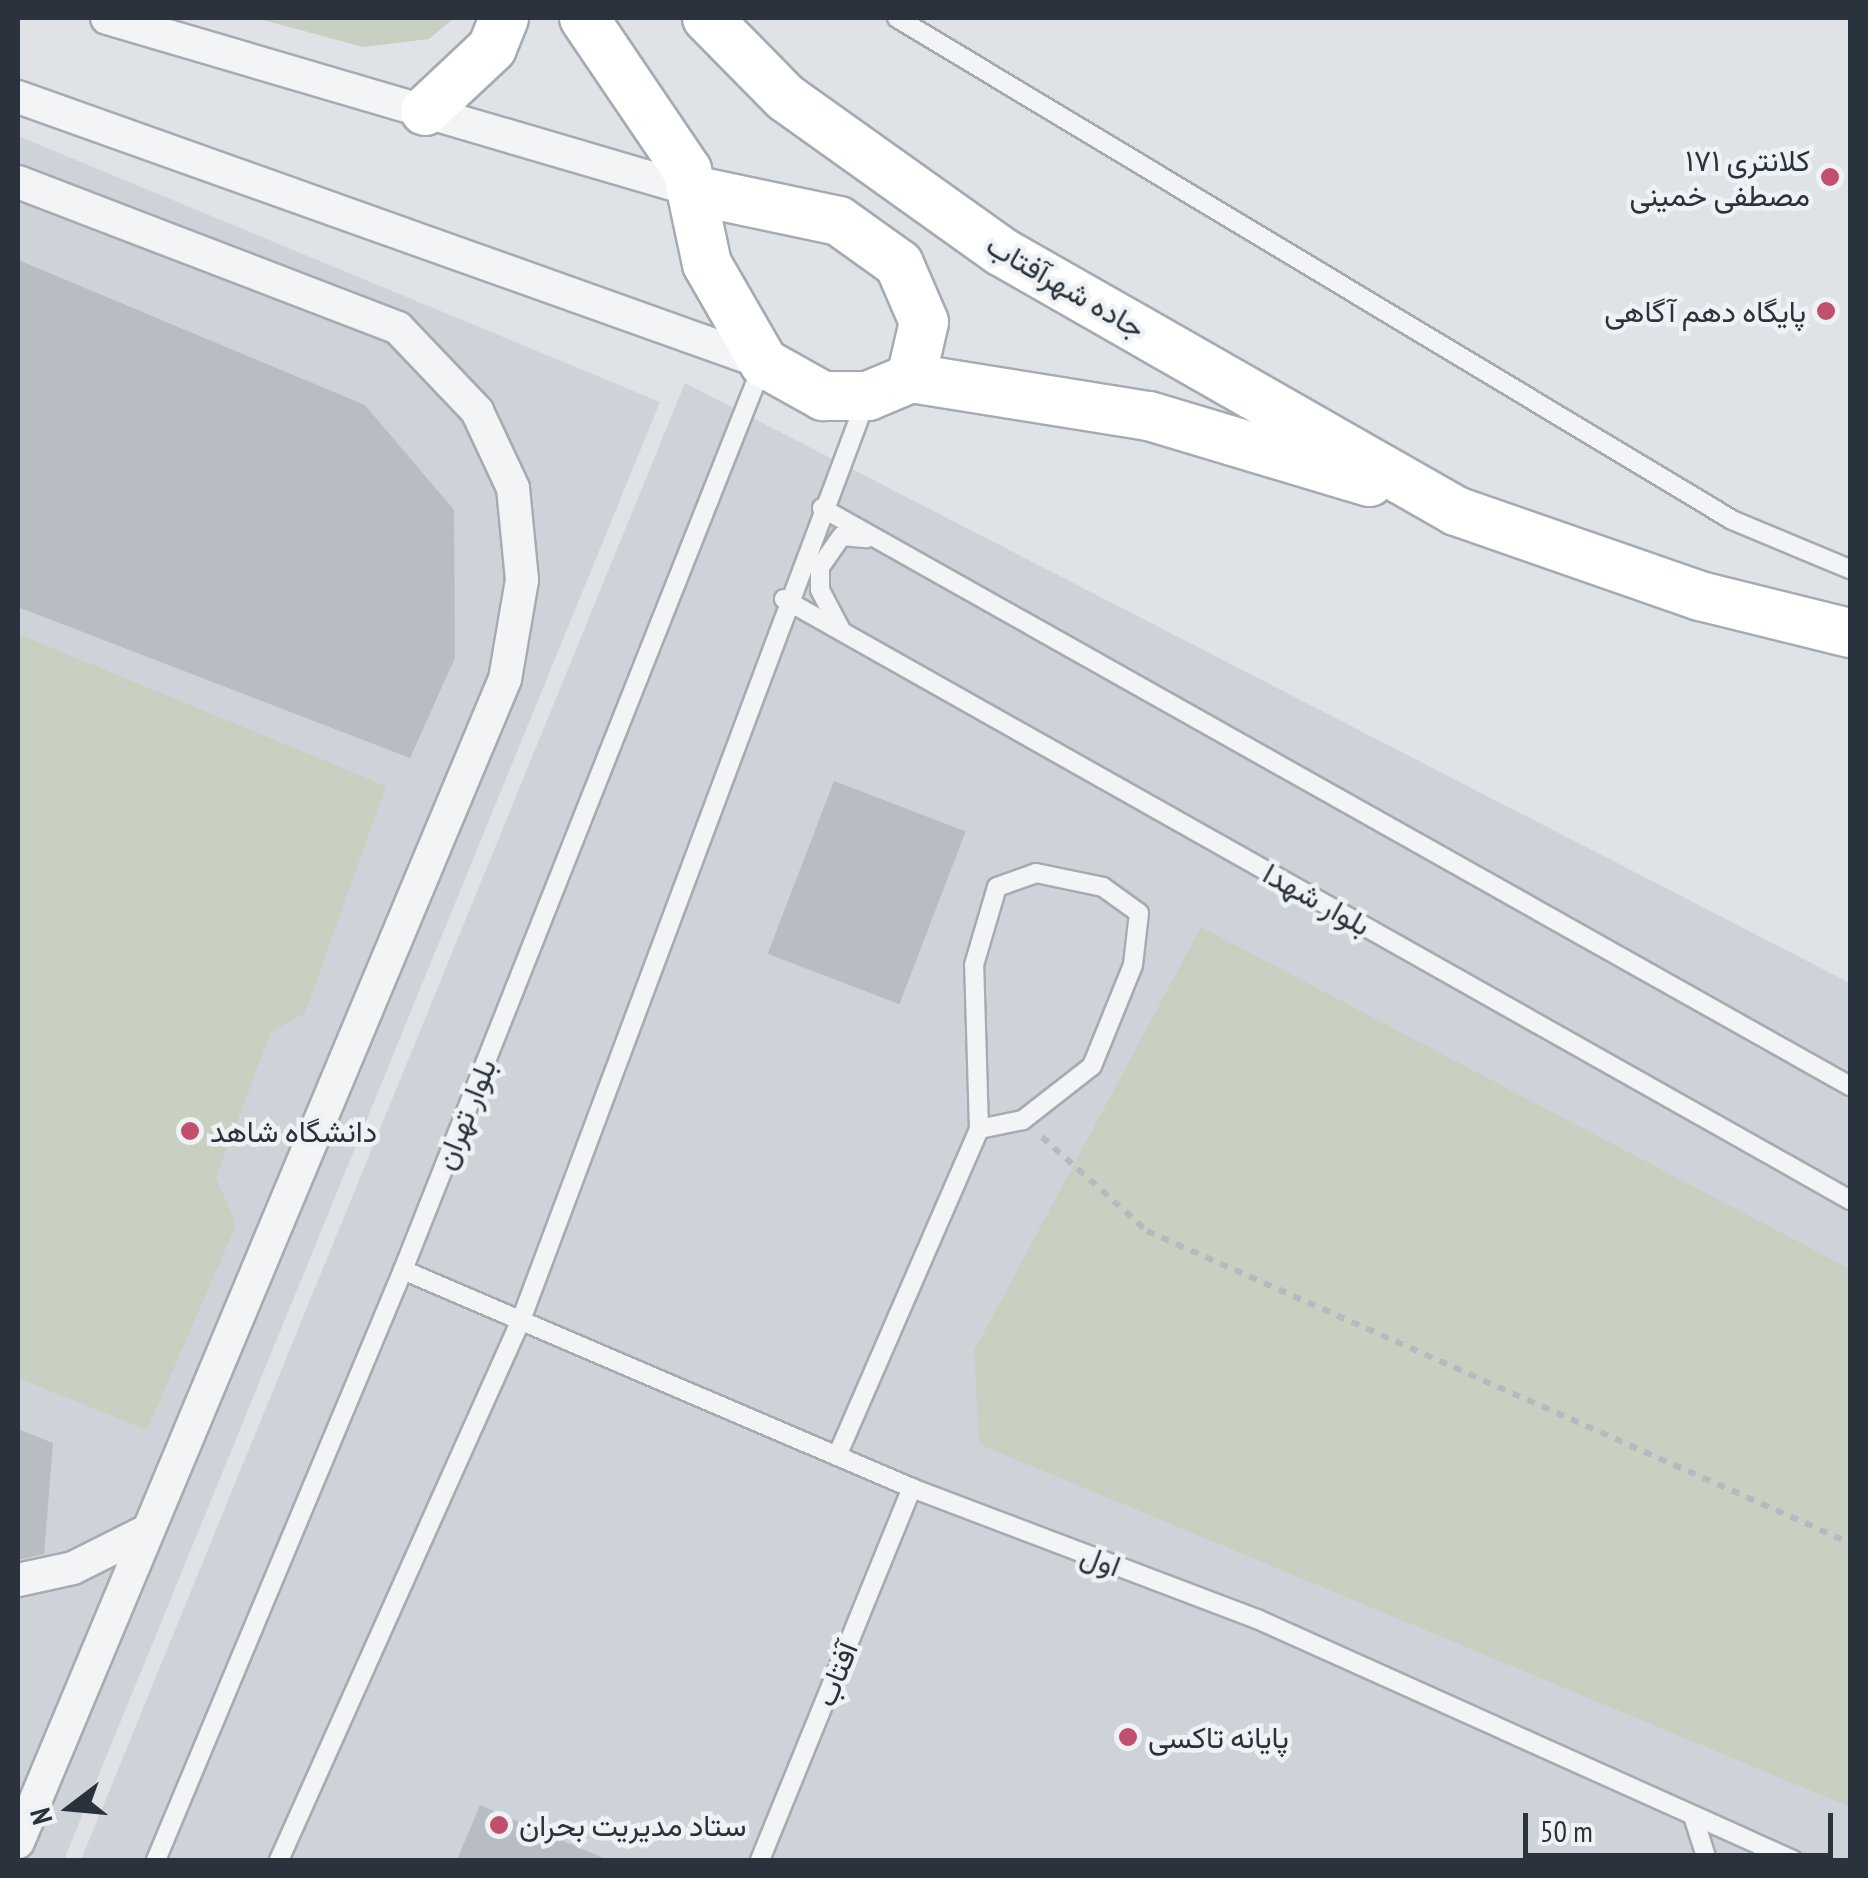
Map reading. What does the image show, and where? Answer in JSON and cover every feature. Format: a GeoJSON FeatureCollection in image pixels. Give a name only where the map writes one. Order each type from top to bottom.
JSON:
{"type":"FeatureCollection","features":[{"type":"Feature","properties":{"kind":"main road"},"geometry":{"type":"LineString","coordinates":[[425,111],[492,48],[504,18]]}},
{"type":"Feature","properties":{"kind":"main road"},"geometry":{"type":"LineString","coordinates":[[584,18],[688,170],[708,264],[764,363]]}},
{"type":"Feature","properties":{"kind":"main road","name":"جاده شهرآفتاب"},"geometry":{"type":"LineString","coordinates":[[707,18],[786,98],[1002,252],[1456,511]]}},
{"type":"Feature","properties":{"kind":"main road"},"geometry":{"type":"LineString","coordinates":[[692,190],[840,221],[884,251],[924,322],[889,387]]}},
{"type":"Feature","properties":{"kind":"main road","name":"جاده شهرآفتاب"},"geometry":{"type":"LineString","coordinates":[[764,363],[823,396],[889,387],[1149,416],[1456,511],[1700,596],[1850,634]]}},
{"type":"Feature","properties":{"kind":"street"},"geometry":{"type":"LineString","coordinates":[[107,18],[692,190]]}},
{"type":"Feature","properties":{"kind":"street"},"geometry":{"type":"LineString","coordinates":[[18,97],[764,363]]}},
{"type":"Feature","properties":{"kind":"street"},"geometry":{"type":"LineString","coordinates":[[18,182],[398,328],[477,411],[513,488],[522,580],[505,679],[18,1842]]}},
{"type":"Feature","properties":{"kind":"street"},"geometry":{"type":"LineString","coordinates":[[18,1580],[73,1568],[147,1531]]}},
{"type":"Feature","properties":{"kind":"lane"},"geometry":{"type":"LineString","coordinates":[[896,18],[1732,520],[1850,568]]}},
{"type":"Feature","properties":{"kind":"lane","name":"بلوار تهران"},"geometry":{"type":"LineString","coordinates":[[156,1860],[404,1270],[764,363]]}},
{"type":"Feature","properties":{"kind":"lane"},"geometry":{"type":"LineString","coordinates":[[279,1860],[521,1320],[784,599],[822,508],[889,387]]}},
{"type":"Feature","properties":{"kind":"lane"},"geometry":{"type":"LineString","coordinates":[[822,508],[1850,1086]]}},
{"type":"Feature","properties":{"kind":"lane"},"geometry":{"type":"LineString","coordinates":[[841,631],[820,590],[828,546],[842,536],[878,540]]}},
{"type":"Feature","properties":{"kind":"lane","name":"بلوار شهدا"},"geometry":{"type":"LineString","coordinates":[[784,599],[1850,1200]]}},
{"type":"Feature","properties":{"kind":"lane"},"geometry":{"type":"LineString","coordinates":[[837,1456],[979,1129],[974,964],[997,887],[1036,873],[1103,888],[1139,912],[1133,965],[1092,1066],[1023,1120],[979,1129]]}},
{"type":"Feature","properties":{"kind":"lane","name":"اول"},"geometry":{"type":"LineString","coordinates":[[404,1270],[912,1488],[1257,1620],[1793,1860]]}},
{"type":"Feature","properties":{"kind":"lane","name":"آفتاب"},"geometry":{"type":"LineString","coordinates":[[760,1860],[912,1488]]}},
{"type":"Feature","properties":{"kind":"lane"},"geometry":{"type":"LineString","coordinates":[[1693,1816],[1706,1860]]}},
{"type":"Feature","properties":{"kind":"path"},"geometry":{"type":"LineString","coordinates":[[1023,1120],[1147,1231],[1850,1543]]}},
{"type":"Feature","properties":{"kind":"shaded area","name":"دانشگاه شاهد"},"geometry":{"type":"Polygon","coordinates":[[[18,136],[660,402],[64,1860],[18,1860],[18,136]]]}},
{"type":"Feature","properties":{"kind":"shaded area"},"geometry":{"type":"Polygon","coordinates":[[[685,383],[1850,983],[1850,1860],[81,1860],[685,383]]]}},
{"type":"Feature","properties":{"kind":"green space"},"geometry":{"type":"Polygon","coordinates":[[[256,18],[454,18],[429,39],[363,47],[256,18]]]}},
{"type":"Feature","properties":{"kind":"green space"},"geometry":{"type":"Polygon","coordinates":[[[18,634],[386,786],[305,1013],[271,1032],[216,1177],[236,1225],[147,1430],[18,1378],[18,634]]]}},
{"type":"Feature","properties":{"kind":"green space"},"geometry":{"type":"Polygon","coordinates":[[[1201,927],[1850,1269],[1850,1807],[979,1444],[974,1351],[1201,927]]]}},
{"type":"Feature","properties":{"kind":"building"},"geometry":{"type":"Polygon","coordinates":[[[18,260],[365,405],[454,510],[455,658],[410,758],[18,607],[18,260]]]}},
{"type":"Feature","properties":{"kind":"building"},"geometry":{"type":"Polygon","coordinates":[[[834,781],[966,832],[899,1004],[768,954],[834,781]]]}},
{"type":"Feature","properties":{"kind":"building"},"geometry":{"type":"Polygon","coordinates":[[[18,1429],[53,1443],[44,1554],[18,1560],[18,1429]]]}},
{"type":"Feature","properties":{"kind":"building","name":"ستاد مدیریت بحران"},"geometry":{"type":"Polygon","coordinates":[[[480,1805],[608,1860],[457,1860],[480,1805]]]}},
{"type":"Feature","properties":{"kind":"place","name":"کلانتری ۱۷۱ مصطفی خمینی"},"geometry":{"type":"Point","coordinates":[1830,177]}},
{"type":"Feature","properties":{"kind":"place","name":"پایگاه دهم آگاهی"},"geometry":{"type":"Point","coordinates":[1826,311]}},
{"type":"Feature","properties":{"kind":"place","name":"دانشگاه شاهد"},"geometry":{"type":"Point","coordinates":[190,1131]}},
{"type":"Feature","properties":{"kind":"place","name":"پایانه تاکسی"},"geometry":{"type":"Point","coordinates":[1128,1737]}},
{"type":"Feature","properties":{"kind":"place","name":"ستاد مدیریت بحران"},"geometry":{"type":"Point","coordinates":[499,1825]}}]}
